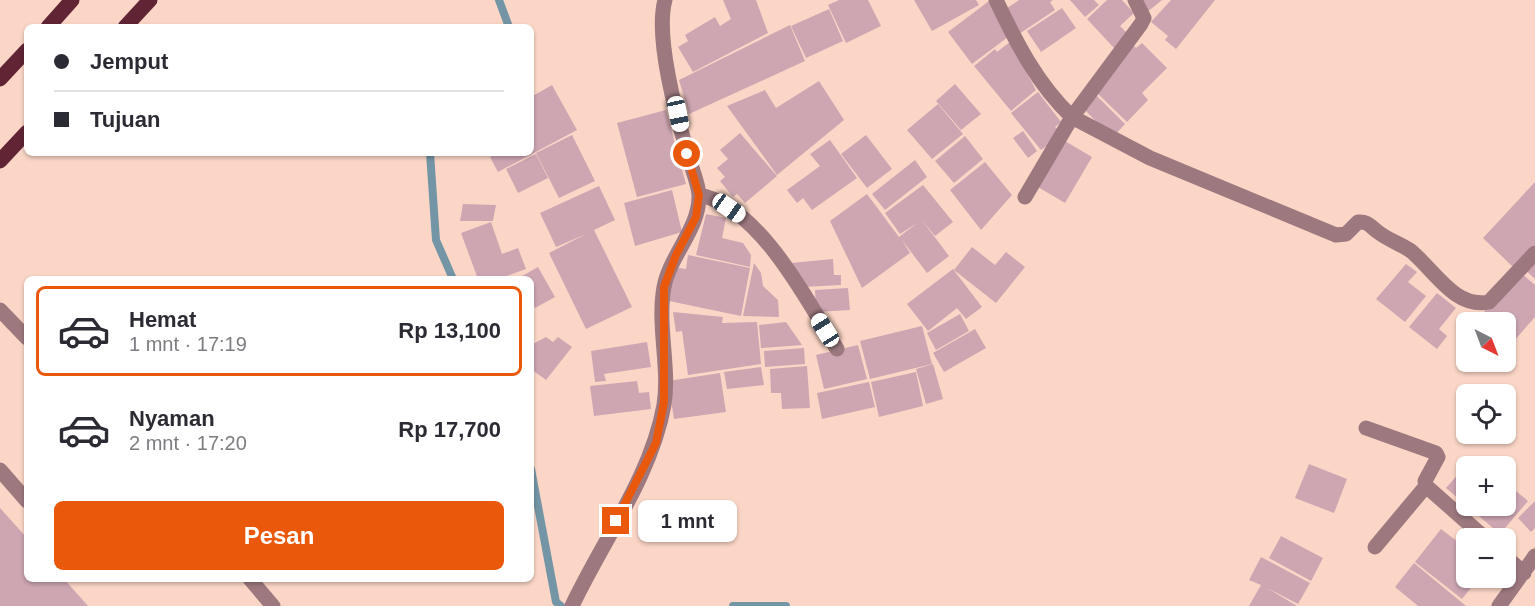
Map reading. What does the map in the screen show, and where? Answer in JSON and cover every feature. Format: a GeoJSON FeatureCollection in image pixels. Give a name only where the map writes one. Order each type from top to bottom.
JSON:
{"type":"FeatureCollection","features":[{"type":"Feature","properties":{"kind":"main road"},"geometry":{"type":"LineString","coordinates":[[51,24],[72,0]]}},
{"type":"Feature","properties":{"kind":"main road"},"geometry":{"type":"LineString","coordinates":[[128,24],[150,0]]}},
{"type":"Feature","properties":{"kind":"main road"},"geometry":{"type":"LineString","coordinates":[[0,79],[24,53]]}},
{"type":"Feature","properties":{"kind":"main road"},"geometry":{"type":"LineString","coordinates":[[0,161],[24,135]]}},
{"type":"Feature","properties":{"kind":"street"},"geometry":{"type":"LineString","coordinates":[[574,602],[656,443],[664,402],[664,287],[676,255],[696,217],[699,195],[682,134],[666,55],[662,10],[665,0]]}},
{"type":"Feature","properties":{"kind":"street"},"geometry":{"type":"LineString","coordinates":[[996,0],[1022,53],[1047,89],[1072,117],[1150,158],[1336,235],[1346,234],[1363,222],[1403,247],[1455,294],[1479,304],[1489,302],[1535,253]]}},
{"type":"Feature","properties":{"kind":"street"},"geometry":{"type":"LineString","coordinates":[[1025,197],[1072,117],[1141,24],[1144,18],[1135,0]]}},
{"type":"Feature","properties":{"kind":"street"},"geometry":{"type":"LineString","coordinates":[[699,195],[713,197],[746,220],[785,266],[837,349]]}},
{"type":"Feature","properties":{"kind":"street"},"geometry":{"type":"LineString","coordinates":[[0,310],[24,335]]}},
{"type":"Feature","properties":{"kind":"street"},"geometry":{"type":"LineString","coordinates":[[1366,428],[1436,453],[1438,457],[1425,481],[1426,486],[1474,528]]}},
{"type":"Feature","properties":{"kind":"street"},"geometry":{"type":"LineString","coordinates":[[0,470],[24,498]]}},
{"type":"Feature","properties":{"kind":"street"},"geometry":{"type":"LineString","coordinates":[[1375,547],[1426,486]]}},
{"type":"Feature","properties":{"kind":"street"},"geometry":{"type":"LineString","coordinates":[[1499,606],[1535,556]]}},
{"type":"Feature","properties":{"kind":"street"},"geometry":{"type":"LineString","coordinates":[[1516,566],[1524,573]]}},
{"type":"Feature","properties":{"kind":"street"},"geometry":{"type":"LineString","coordinates":[[253,582],[273,606]]}},
{"type":"Feature","properties":{"kind":"building"},"geometry":{"type":"Polygon","coordinates":[[[723,0],[756,0],[768,33],[693,72],[678,47],[688,41],[685,35],[715,17],[720,26],[731,19],[723,0]]]}},
{"type":"Feature","properties":{"kind":"building"},"geometry":{"type":"Polygon","coordinates":[[[839,0],[868,0],[881,26],[846,43],[828,5],[839,0]]]}},
{"type":"Feature","properties":{"kind":"building"},"geometry":{"type":"Polygon","coordinates":[[[914,0],[976,0],[979,5],[932,31],[914,0]]]}},
{"type":"Feature","properties":{"kind":"building"},"geometry":{"type":"Polygon","coordinates":[[[1019,0],[1053,0],[1050,2],[1055,10],[1019,34],[1004,10],[1019,0]]]}},
{"type":"Feature","properties":{"kind":"building"},"geometry":{"type":"Polygon","coordinates":[[[1070,0],[1094,0],[1099,5],[1085,17],[1070,0]]]}},
{"type":"Feature","properties":{"kind":"building"},"geometry":{"type":"Polygon","coordinates":[[[1107,0],[1122,0],[1134,13],[1120,26],[1129,35],[1114,48],[1087,19],[1107,0]]]}},
{"type":"Feature","properties":{"kind":"building"},"geometry":{"type":"Polygon","coordinates":[[[1138,0],[1162,0],[1146,13],[1138,0]]]}},
{"type":"Feature","properties":{"kind":"building"},"geometry":{"type":"Polygon","coordinates":[[[1171,0],[1215,0],[1176,49],[1165,40],[1168,36],[1151,22],[1171,0]]]}},
{"type":"Feature","properties":{"kind":"building"},"geometry":{"type":"Polygon","coordinates":[[[989,1],[1008,37],[972,64],[948,32],[989,1]]]}},
{"type":"Feature","properties":{"kind":"building"},"geometry":{"type":"Polygon","coordinates":[[[1062,8],[1076,28],[1041,52],[1027,31],[1062,8]]]}},
{"type":"Feature","properties":{"kind":"building"},"geometry":{"type":"Polygon","coordinates":[[[829,9],[843,41],[806,58],[791,26],[829,9]]]}},
{"type":"Feature","properties":{"kind":"building"},"geometry":{"type":"Polygon","coordinates":[[[790,25],[805,61],[689,114],[679,80],[790,25]]]}},
{"type":"Feature","properties":{"kind":"building"},"geometry":{"type":"Polygon","coordinates":[[[1010,42],[1036,90],[1011,111],[974,66],[995,49],[997,52],[1010,42]]]}},
{"type":"Feature","properties":{"kind":"building"},"geometry":{"type":"Polygon","coordinates":[[[1142,43],[1167,68],[1142,93],[1148,100],[1127,122],[1094,90],[1132,44],[1136,48],[1142,43]]]}},
{"type":"Feature","properties":{"kind":"building"},"geometry":{"type":"Polygon","coordinates":[[[819,81],[844,120],[777,175],[727,106],[765,90],[776,108],[819,81]]]}},
{"type":"Feature","properties":{"kind":"building"},"geometry":{"type":"Polygon","coordinates":[[[955,84],[981,114],[961,130],[936,101],[955,84]]]}},
{"type":"Feature","properties":{"kind":"building"},"geometry":{"type":"Polygon","coordinates":[[[552,85],[577,130],[534,153],[534,95],[552,85]]]}},
{"type":"Feature","properties":{"kind":"building"},"geometry":{"type":"Polygon","coordinates":[[[1038,92],[1061,122],[1055,127],[1058,130],[1052,142],[1041,150],[1011,113],[1038,92]]]}},
{"type":"Feature","properties":{"kind":"building"},"geometry":{"type":"Polygon","coordinates":[[[1094,93],[1125,124],[1112,138],[1081,106],[1094,93]]]}},
{"type":"Feature","properties":{"kind":"building"},"geometry":{"type":"Polygon","coordinates":[[[938,104],[963,134],[932,159],[907,130],[938,104]]]}},
{"type":"Feature","properties":{"kind":"building"},"geometry":{"type":"Polygon","coordinates":[[[666,110],[686,184],[637,197],[617,123],[666,110]]]}},
{"type":"Feature","properties":{"kind":"building"},"geometry":{"type":"Polygon","coordinates":[[[1023,131],[1037,151],[1028,158],[1013,138],[1023,131]]]}},
{"type":"Feature","properties":{"kind":"building"},"geometry":{"type":"Polygon","coordinates":[[[740,133],[777,176],[745,203],[737,194],[733,197],[720,181],[725,177],[717,168],[728,159],[720,150],[740,133]]]}},
{"type":"Feature","properties":{"kind":"building"},"geometry":{"type":"Polygon","coordinates":[[[572,135],[595,181],[559,198],[536,153],[572,135]]]}},
{"type":"Feature","properties":{"kind":"building"},"geometry":{"type":"Polygon","coordinates":[[[866,135],[892,169],[867,188],[841,154],[866,135]]]}},
{"type":"Feature","properties":{"kind":"building"},"geometry":{"type":"Polygon","coordinates":[[[965,136],[983,159],[954,183],[935,161],[965,136]]]}},
{"type":"Feature","properties":{"kind":"building"},"geometry":{"type":"Polygon","coordinates":[[[830,140],[857,178],[812,210],[803,198],[797,203],[787,190],[820,166],[810,154],[830,140]]]}},
{"type":"Feature","properties":{"kind":"building"},"geometry":{"type":"Polygon","coordinates":[[[1065,141],[1092,157],[1065,203],[1038,187],[1065,141]]]}},
{"type":"Feature","properties":{"kind":"building"},"geometry":{"type":"Polygon","coordinates":[[[536,154],[548,178],[518,193],[506,169],[536,154]]]}},
{"type":"Feature","properties":{"kind":"building"},"geometry":{"type":"Polygon","coordinates":[[[492,156],[528,156],[498,172],[490,157],[492,156]]]}},
{"type":"Feature","properties":{"kind":"building"},"geometry":{"type":"Polygon","coordinates":[[[915,160],[927,177],[885,210],[872,194],[915,160]]]}},
{"type":"Feature","properties":{"kind":"building"},"geometry":{"type":"Polygon","coordinates":[[[985,162],[1012,195],[981,230],[950,190],[985,162]]]}},
{"type":"Feature","properties":{"kind":"building"},"geometry":{"type":"Polygon","coordinates":[[[1535,182],[1535,249],[1516,270],[1483,238],[1535,182]]]}},
{"type":"Feature","properties":{"kind":"building"},"geometry":{"type":"Polygon","coordinates":[[[923,185],[953,222],[935,236],[921,219],[949,256],[927,273],[902,240],[910,253],[862,288],[830,221],[867,194],[899,237],[917,223],[900,234],[885,213],[923,185]]]}},
{"type":"Feature","properties":{"kind":"building"},"geometry":{"type":"Polygon","coordinates":[[[599,186],[615,220],[594,230],[632,307],[586,329],[549,253],[586,234],[556,247],[540,213],[599,186]]]}},
{"type":"Feature","properties":{"kind":"building"},"geometry":{"type":"Polygon","coordinates":[[[672,190],[682,232],[635,246],[624,203],[672,190]]]}},
{"type":"Feature","properties":{"kind":"building"},"geometry":{"type":"Polygon","coordinates":[[[463,204],[496,205],[493,221],[460,221],[463,204]]]}},
{"type":"Feature","properties":{"kind":"building"},"geometry":{"type":"Polygon","coordinates":[[[706,214],[726,218],[722,238],[743,243],[751,255],[750,267],[696,255],[706,214]]]}},
{"type":"Feature","properties":{"kind":"building"},"geometry":{"type":"Polygon","coordinates":[[[491,222],[502,254],[518,248],[526,269],[506,276],[477,276],[461,233],[491,222]]]}},
{"type":"Feature","properties":{"kind":"building"},"geometry":{"type":"Polygon","coordinates":[[[972,247],[995,265],[1006,252],[1025,267],[996,303],[954,270],[972,247]]]}},
{"type":"Feature","properties":{"kind":"building"},"geometry":{"type":"Polygon","coordinates":[[[688,255],[750,268],[741,316],[669,301],[674,267],[686,269],[688,255]]]}},
{"type":"Feature","properties":{"kind":"building"},"geometry":{"type":"Polygon","coordinates":[[[1535,255],[1535,279],[1523,268],[1535,255]]]}},
{"type":"Feature","properties":{"kind":"building"},"geometry":{"type":"Polygon","coordinates":[[[833,259],[834,275],[841,275],[841,285],[803,287],[791,263],[833,259]]]}},
{"type":"Feature","properties":{"kind":"building"},"geometry":{"type":"Polygon","coordinates":[[[754,263],[761,273],[763,286],[778,300],[779,317],[743,316],[754,263]]]}},
{"type":"Feature","properties":{"kind":"building"},"geometry":{"type":"Polygon","coordinates":[[[1406,264],[1417,272],[1408,282],[1426,296],[1405,322],[1376,299],[1406,264]]]}},
{"type":"Feature","properties":{"kind":"building"},"geometry":{"type":"Polygon","coordinates":[[[538,267],[555,297],[535,308],[534,276],[522,276],[538,267]]]}},
{"type":"Feature","properties":{"kind":"building"},"geometry":{"type":"Polygon","coordinates":[[[953,269],[982,307],[966,319],[957,308],[928,331],[907,304],[953,269]]]}},
{"type":"Feature","properties":{"kind":"building"},"geometry":{"type":"Polygon","coordinates":[[[1520,272],[1535,285],[1535,317],[1516,339],[1516,312],[1484,312],[1520,272]]]}},
{"type":"Feature","properties":{"kind":"building"},"geometry":{"type":"Polygon","coordinates":[[[848,288],[850,310],[816,312],[815,290],[848,288]]]}},
{"type":"Feature","properties":{"kind":"building"},"geometry":{"type":"Polygon","coordinates":[[[1437,293],[1456,308],[1439,329],[1447,336],[1437,349],[1409,327],[1437,293]]]}},
{"type":"Feature","properties":{"kind":"building"},"geometry":{"type":"Polygon","coordinates":[[[673,312],[723,317],[722,323],[757,322],[761,364],[688,375],[682,331],[676,332],[673,312]]]}},
{"type":"Feature","properties":{"kind":"building"},"geometry":{"type":"Polygon","coordinates":[[[960,314],[969,331],[936,350],[927,333],[960,314]]]}},
{"type":"Feature","properties":{"kind":"building"},"geometry":{"type":"Polygon","coordinates":[[[786,322],[802,345],[761,348],[759,325],[786,322]]]}},
{"type":"Feature","properties":{"kind":"building"},"geometry":{"type":"Polygon","coordinates":[[[922,326],[932,364],[870,379],[860,341],[922,326]]]}},
{"type":"Feature","properties":{"kind":"building"},"geometry":{"type":"Polygon","coordinates":[[[975,329],[986,348],[944,372],[933,353],[975,329]]]}},
{"type":"Feature","properties":{"kind":"building"},"geometry":{"type":"Polygon","coordinates":[[[546,337],[553,342],[558,337],[572,347],[546,380],[534,371],[534,343],[546,337]]]}},
{"type":"Feature","properties":{"kind":"building"},"geometry":{"type":"Polygon","coordinates":[[[647,342],[651,367],[604,374],[606,381],[595,382],[591,351],[647,342]]]}},
{"type":"Feature","properties":{"kind":"building"},"geometry":{"type":"Polygon","coordinates":[[[858,345],[867,379],[824,389],[816,355],[858,345]]]}},
{"type":"Feature","properties":{"kind":"building"},"geometry":{"type":"Polygon","coordinates":[[[804,348],[805,364],[765,367],[764,351],[804,348]]]}},
{"type":"Feature","properties":{"kind":"building"},"geometry":{"type":"Polygon","coordinates":[[[933,364],[943,399],[926,404],[916,369],[933,364]]]}},
{"type":"Feature","properties":{"kind":"building"},"geometry":{"type":"Polygon","coordinates":[[[807,366],[810,408],[782,409],[781,393],[771,393],[770,369],[807,366]]]}},
{"type":"Feature","properties":{"kind":"building"},"geometry":{"type":"Polygon","coordinates":[[[761,367],[764,385],[727,389],[724,372],[761,367]]]}},
{"type":"Feature","properties":{"kind":"building"},"geometry":{"type":"Polygon","coordinates":[[[916,372],[923,406],[879,417],[871,382],[916,372]]]}},
{"type":"Feature","properties":{"kind":"building"},"geometry":{"type":"Polygon","coordinates":[[[720,373],[726,412],[674,419],[668,381],[720,373]]]}},
{"type":"Feature","properties":{"kind":"building"},"geometry":{"type":"Polygon","coordinates":[[[637,381],[639,393],[649,392],[651,409],[594,416],[590,386],[637,381]]]}},
{"type":"Feature","properties":{"kind":"building"},"geometry":{"type":"Polygon","coordinates":[[[869,382],[875,407],[822,419],[817,393],[869,382]]]}},
{"type":"Feature","properties":{"kind":"building"},"geometry":{"type":"Polygon","coordinates":[[[1309,464],[1347,479],[1334,513],[1295,498],[1309,464]]]}},
{"type":"Feature","properties":{"kind":"building"},"geometry":{"type":"Polygon","coordinates":[[[1456,477],[1456,497],[1446,488],[1456,477]]]}},
{"type":"Feature","properties":{"kind":"building"},"geometry":{"type":"Polygon","coordinates":[[[1516,491],[1528,501],[1516,515],[1516,491]]]}},
{"type":"Feature","properties":{"kind":"building"},"geometry":{"type":"Polygon","coordinates":[[[1535,501],[1535,528],[1531,532],[1518,518],[1535,501]]]}},
{"type":"Feature","properties":{"kind":"building"},"geometry":{"type":"Polygon","coordinates":[[[0,508],[24,535],[24,582],[67,582],[88,606],[0,606],[0,508]]]}},
{"type":"Feature","properties":{"kind":"building"},"geometry":{"type":"Polygon","coordinates":[[[1479,516],[1515,516],[1505,528],[1493,528],[1479,516]]]}},
{"type":"Feature","properties":{"kind":"building"},"geometry":{"type":"Polygon","coordinates":[[[1441,529],[1456,541],[1456,588],[1471,588],[1462,599],[1415,562],[1441,529]]]}},
{"type":"Feature","properties":{"kind":"building"},"geometry":{"type":"Polygon","coordinates":[[[1281,536],[1323,558],[1311,581],[1269,558],[1281,536]]]}},
{"type":"Feature","properties":{"kind":"building"},"geometry":{"type":"Polygon","coordinates":[[[1261,557],[1310,583],[1298,604],[1267,588],[1297,606],[1249,606],[1261,585],[1249,580],[1261,557]]]}},
{"type":"Feature","properties":{"kind":"building"},"geometry":{"type":"Polygon","coordinates":[[[1414,563],[1466,606],[1418,606],[1395,587],[1414,563]]]}},
{"type":"Feature","properties":{"kind":"waterway"},"geometry":{"type":"LineString","coordinates":[[499,0],[508,24]]}},
{"type":"Feature","properties":{"kind":"waterway"},"geometry":{"type":"LineString","coordinates":[[430,156],[436,240],[452,276]]}},
{"type":"Feature","properties":{"kind":"waterway"},"geometry":{"type":"LineString","coordinates":[[534,485],[556,602],[561,606]]}},
{"type":"Feature","properties":{"kind":"waterway"},"geometry":{"type":"LineString","coordinates":[[733,606],[786,606]]}},
{"type":"Feature","properties":{"kind":"route"},"geometry":{"type":"LineString","coordinates":[[616,521],[656,443],[664,402],[664,287],[676,255],[696,217],[699,195],[687,154]]}}]}
